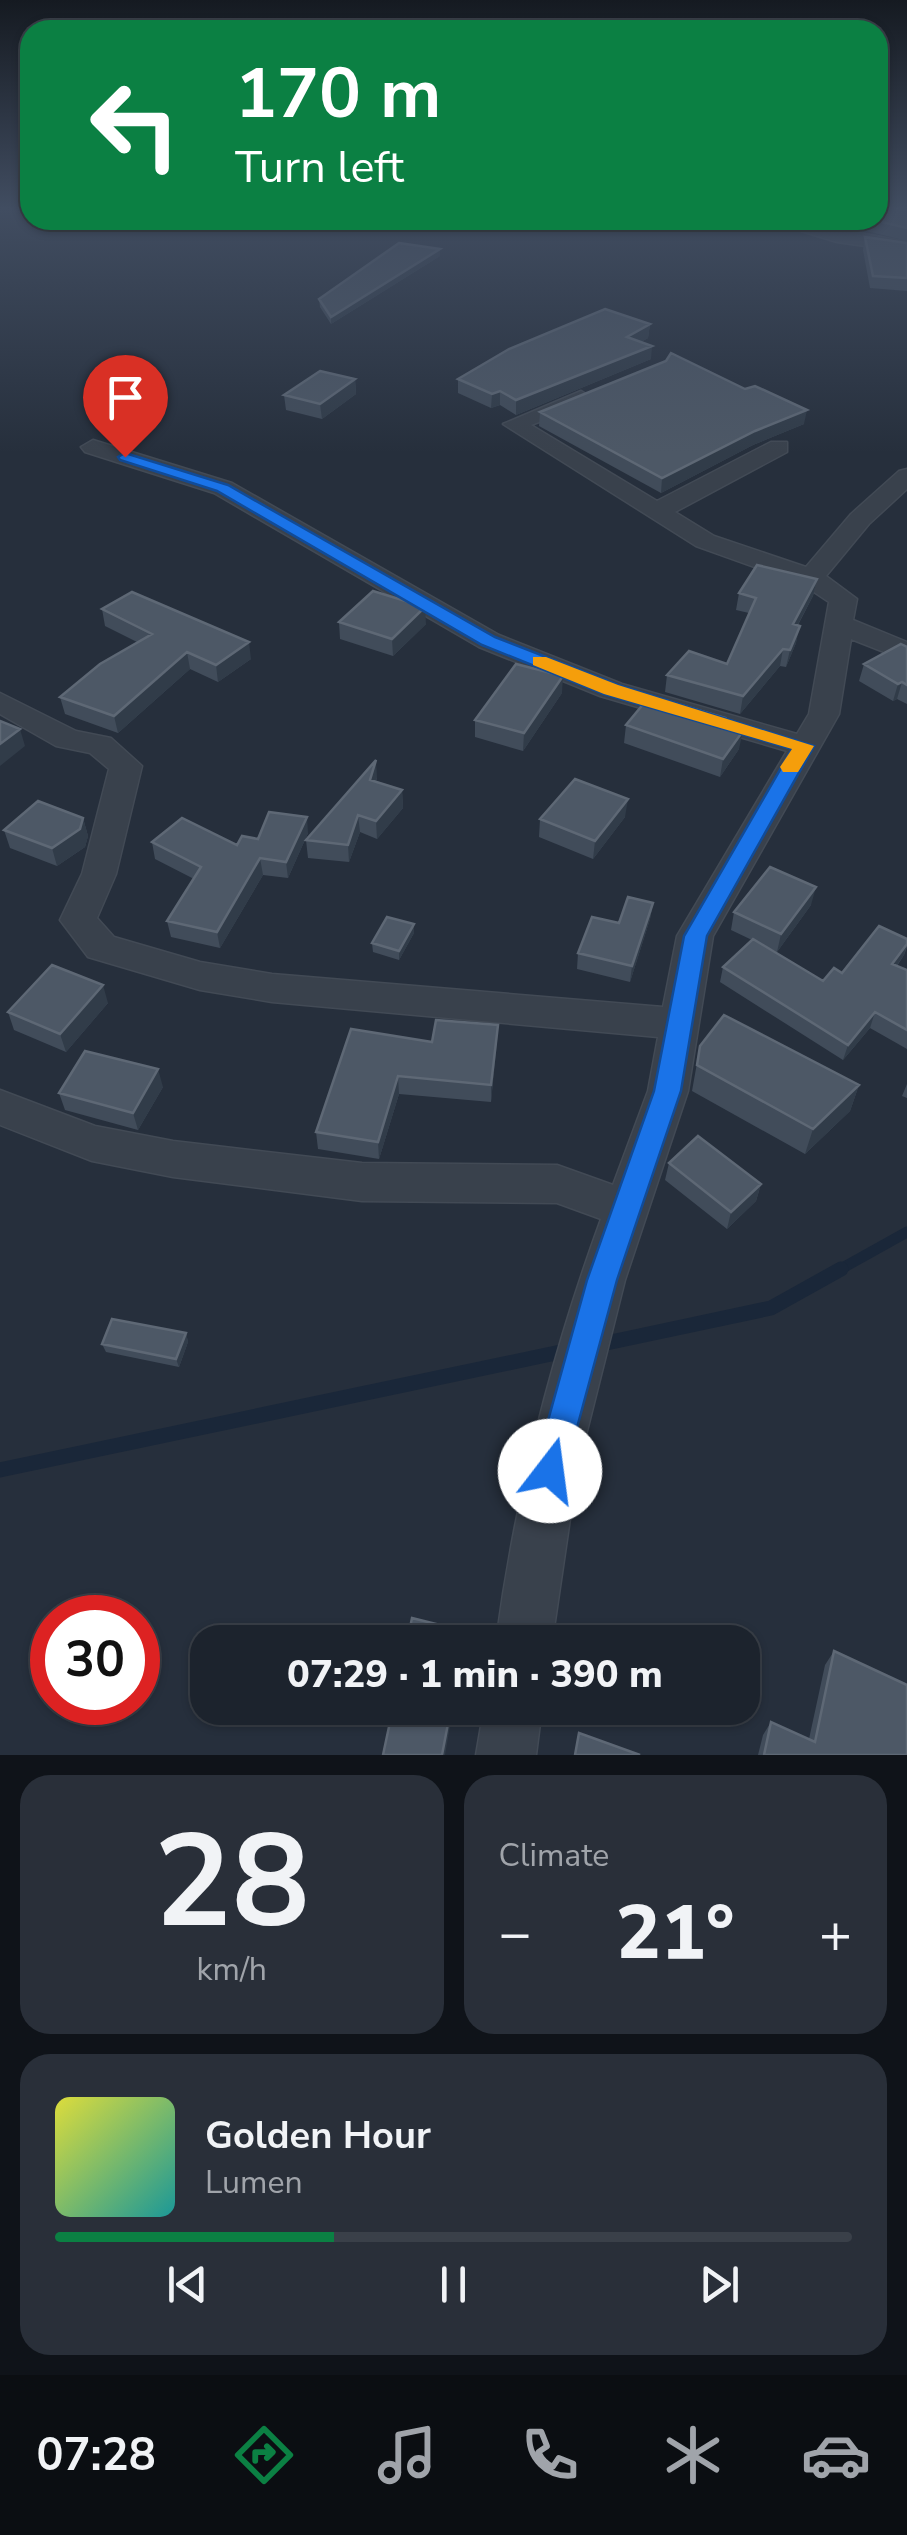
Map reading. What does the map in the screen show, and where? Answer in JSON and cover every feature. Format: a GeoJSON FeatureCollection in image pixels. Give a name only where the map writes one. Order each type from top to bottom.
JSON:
{"type":"FeatureCollection","features":[{"type":"Feature","properties":{"kind":"street"},"geometry":{"type":"LineString","coordinates":[[527,1625],[550,1471],[602,1280],[668,1091],[676,1023],[696,936],[824,714],[843,599],[812,578],[706,542],[514,424],[598,392]]}},
{"type":"Feature","properties":{"kind":"street"},"geometry":{"type":"LineString","coordinates":[[93,447],[222,488],[489,641],[611,690],[804,746]]}},
{"type":"Feature","properties":{"kind":"street"},"geometry":{"type":"LineString","coordinates":[[659,510],[779,447]]}},
{"type":"Feature","properties":{"kind":"street"},"geometry":{"type":"LineString","coordinates":[[812,578],[860,518],[907,476]]}},
{"type":"Feature","properties":{"kind":"street"},"geometry":{"type":"LineString","coordinates":[[841,625],[907,652]]}},
{"type":"Feature","properties":{"kind":"street"},"geometry":{"type":"LineString","coordinates":[[0,702],[67,739],[100,745],[126,766],[99,874],[78,920],[101,947],[200,976],[272,988],[599,1013],[676,1023]]}},
{"type":"Feature","properties":{"kind":"street"},"geometry":{"type":"LineString","coordinates":[[0,1107],[92,1143],[173,1159],[362,1182],[557,1184],[627,1209]]}},
{"type":"Feature","properties":{"kind":"street"},"geometry":{"type":"LineString","coordinates":[[506,1755],[510,1725]]}},
{"type":"Feature","properties":{"kind":"building"},"geometry":{"type":"Polygon","coordinates":[[[333,289],[376,289],[331,317],[319,299],[333,289]]]}},
{"type":"Feature","properties":{"kind":"building"},"geometry":{"type":"Polygon","coordinates":[[[605,309],[650,324],[627,337],[652,346],[516,400],[500,391],[492,394],[458,379],[509,349],[605,309]]]}},
{"type":"Feature","properties":{"kind":"building"},"geometry":{"type":"Polygon","coordinates":[[[671,353],[745,389],[755,386],[807,410],[755,431],[662,478],[540,412],[666,361],[671,353]]]}},
{"type":"Feature","properties":{"kind":"building"},"geometry":{"type":"Polygon","coordinates":[[[320,371],[355,379],[320,404],[284,395],[320,371]]]}},
{"type":"Feature","properties":{"kind":"building"},"geometry":{"type":"Polygon","coordinates":[[[757,565],[817,579],[793,624],[800,626],[790,650],[783,649],[743,696],[667,675],[689,651],[727,664],[756,598],[739,593],[757,565]]]}},
{"type":"Feature","properties":{"kind":"building"},"geometry":{"type":"Polygon","coordinates":[[[373,591],[425,607],[392,639],[339,622],[373,591]]]}},
{"type":"Feature","properties":{"kind":"building"},"geometry":{"type":"Polygon","coordinates":[[[132,592],[249,642],[216,665],[187,652],[114,716],[60,697],[100,664],[152,634],[102,609],[132,592]]]}},
{"type":"Feature","properties":{"kind":"building"},"geometry":{"type":"Polygon","coordinates":[[[901,644],[907,647],[907,685],[898,684],[864,664],[901,644]]]}},
{"type":"Feature","properties":{"kind":"building"},"geometry":{"type":"Polygon","coordinates":[[[516,664],[563,676],[524,733],[475,720],[516,664]]]}},
{"type":"Feature","properties":{"kind":"building"},"geometry":{"type":"Polygon","coordinates":[[[650,696],[725,718],[720,724],[743,731],[723,759],[626,725],[650,696]]]}},
{"type":"Feature","properties":{"kind":"building"},"geometry":{"type":"Polygon","coordinates":[[[0,721],[20,729],[0,744],[0,721]]]}},
{"type":"Feature","properties":{"kind":"building"},"geometry":{"type":"Polygon","coordinates":[[[376,760],[370,780],[402,790],[376,821],[358,815],[348,845],[306,840],[376,760]]]}},
{"type":"Feature","properties":{"kind":"building"},"geometry":{"type":"Polygon","coordinates":[[[575,779],[628,799],[595,841],[540,819],[575,779]]]}},
{"type":"Feature","properties":{"kind":"building"},"geometry":{"type":"Polygon","coordinates":[[[38,801],[83,818],[80,829],[52,848],[4,830],[38,801]]]}},
{"type":"Feature","properties":{"kind":"building"},"geometry":{"type":"Polygon","coordinates":[[[269,812],[307,817],[286,862],[260,858],[217,932],[167,921],[201,867],[152,842],[182,818],[237,845],[242,836],[258,839],[269,812]]]}},
{"type":"Feature","properties":{"kind":"building"},"geometry":{"type":"Polygon","coordinates":[[[770,867],[816,887],[781,934],[734,912],[770,867]]]}},
{"type":"Feature","properties":{"kind":"building"},"geometry":{"type":"Polygon","coordinates":[[[628,897],[653,903],[632,966],[578,953],[592,917],[619,923],[628,897]]]}},
{"type":"Feature","properties":{"kind":"building"},"geometry":{"type":"Polygon","coordinates":[[[387,917],[414,924],[399,951],[372,943],[387,917]]]}},
{"type":"Feature","properties":{"kind":"building"},"geometry":{"type":"Polygon","coordinates":[[[879,926],[907,939],[892,964],[907,970],[907,1030],[875,1012],[848,1045],[723,967],[753,939],[823,981],[834,968],[842,973],[879,926]]]}},
{"type":"Feature","properties":{"kind":"building"},"geometry":{"type":"Polygon","coordinates":[[[52,965],[103,985],[60,1034],[8,1012],[52,965]]]}},
{"type":"Feature","properties":{"kind":"building"},"geometry":{"type":"Polygon","coordinates":[[[724,1015],[859,1085],[813,1129],[697,1065],[700,1046],[724,1015]]]}},
{"type":"Feature","properties":{"kind":"building"},"geometry":{"type":"Polygon","coordinates":[[[436,1020],[498,1025],[491,1085],[398,1076],[378,1142],[316,1132],[351,1029],[432,1042],[436,1020]]]}},
{"type":"Feature","properties":{"kind":"building"},"geometry":{"type":"Polygon","coordinates":[[[85,1051],[158,1069],[133,1113],[59,1093],[85,1051]]]}},
{"type":"Feature","properties":{"kind":"building"},"geometry":{"type":"Polygon","coordinates":[[[698,1136],[761,1184],[731,1212],[669,1163],[698,1136]]]}},
{"type":"Feature","properties":{"kind":"building"},"geometry":{"type":"Polygon","coordinates":[[[112,1319],[186,1333],[176,1359],[102,1344],[112,1319]]]}},
{"type":"Feature","properties":{"kind":"building"},"geometry":{"type":"Polygon","coordinates":[[[412,1618],[440,1625],[411,1625],[412,1618]]]}},
{"type":"Feature","properties":{"kind":"building"},"geometry":{"type":"Polygon","coordinates":[[[834,1651],[907,1685],[907,1755],[764,1755],[771,1722],[815,1742],[834,1651]]]}},
{"type":"Feature","properties":{"kind":"building"},"geometry":{"type":"Polygon","coordinates":[[[389,1725],[448,1725],[442,1755],[383,1755],[389,1725]]]}},
{"type":"Feature","properties":{"kind":"building"},"geometry":{"type":"Polygon","coordinates":[[[579,1733],[640,1755],[575,1755],[579,1733]]]}},
{"type":"Feature","properties":{"kind":"waterway"},"geometry":{"type":"LineString","coordinates":[[837,1271],[907,1232]]}},
{"type":"Feature","properties":{"kind":"waterway"},"geometry":{"type":"LineString","coordinates":[[597,1345],[771,1308],[841,1269]]}},
{"type":"Feature","properties":{"kind":"waterway"},"geometry":{"type":"LineString","coordinates":[[0,1470],[570,1350]]}},
{"type":"Feature","properties":{"kind":"slow traffic"},"geometry":{"type":"LineString","coordinates":[[540,661],[611,690],[804,746],[791,767]]}},
{"type":"Feature","properties":{"kind":"route"},"geometry":{"type":"LineString","coordinates":[[125,457],[222,488],[489,641],[611,690],[804,746],[696,936],[676,1023],[668,1091],[602,1280],[550,1471]]}}]}
